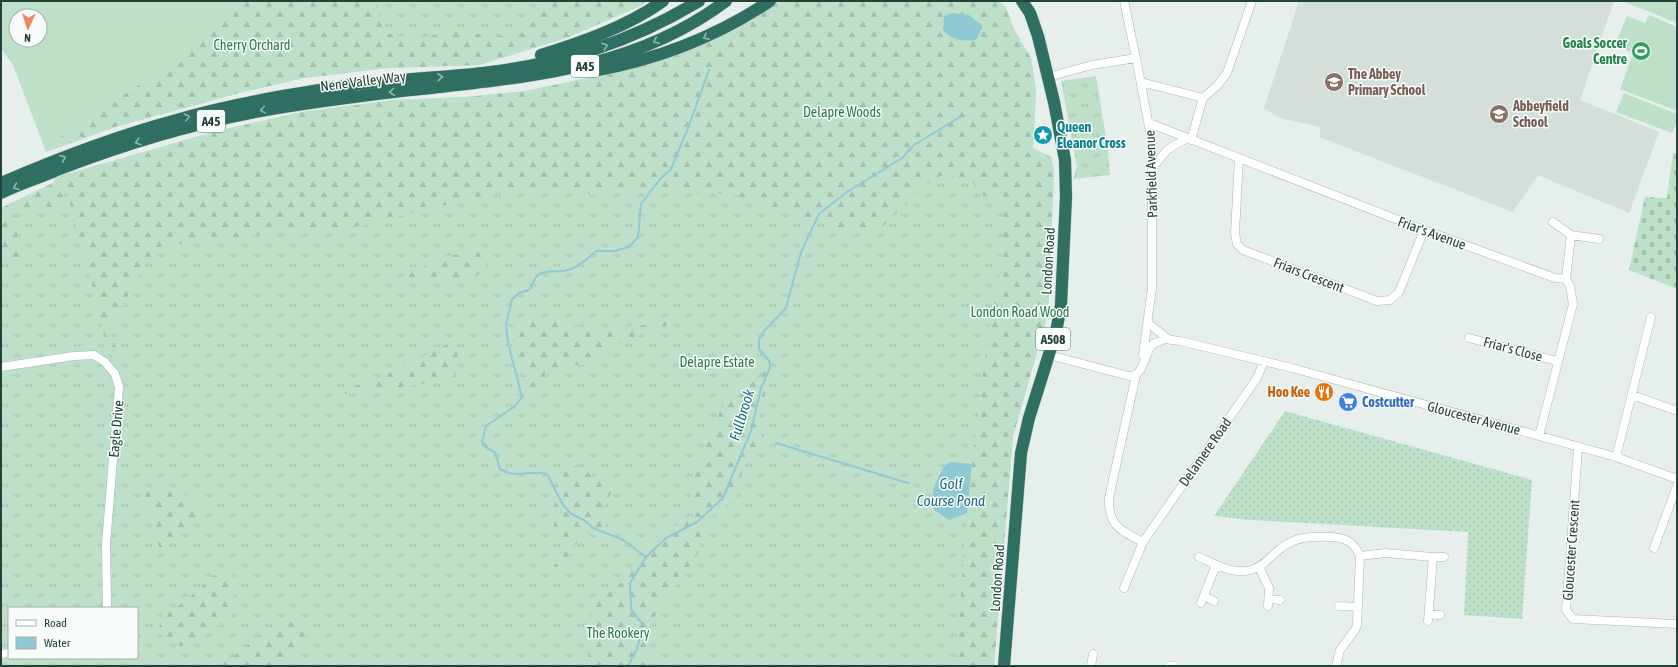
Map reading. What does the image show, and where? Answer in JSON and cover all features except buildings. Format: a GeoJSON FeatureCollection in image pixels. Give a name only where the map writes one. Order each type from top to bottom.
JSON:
{"type":"FeatureCollection","features":[{"type":"Feature","properties":{"kind":"highway"},"geometry":{"type":"LineString","coordinates":[[485,73],[561,49],[605,32],[654,8],[663,1]]}},
{"type":"Feature","properties":{"kind":"highway","name":"Nene Valley Way"},"geometry":{"type":"LineString","coordinates":[[1,183],[103,142],[173,120],[238,105],[354,85],[485,73],[538,64],[597,49],[650,28],[699,1]]}},
{"type":"Feature","properties":{"kind":"highway","name":"Nene Valley Way"},"geometry":{"type":"LineString","coordinates":[[1,193],[104,152],[239,114],[340,98],[536,76],[595,64],[655,42],[686,26],[726,1]]}},
{"type":"Feature","properties":{"kind":"highway"},"geometry":{"type":"LineString","coordinates":[[431,88],[494,87],[550,79],[630,64],[699,40],[741,20],[770,1]]}},
{"type":"Feature","properties":{"kind":"highway","name":"London Road"},"geometry":{"type":"LineString","coordinates":[[1004,666],[1021,453],[1029,418],[1049,355],[1061,305],[1066,197],[1064,154],[1048,77],[1038,36],[1030,13],[1022,1]]}},
{"type":"Feature","properties":{"kind":"street","name":"Parkfield Avenue"},"geometry":{"type":"LineString","coordinates":[[1124,1],[1152,142],[1152,288],[1143,354],[1145,357]]}},
{"type":"Feature","properties":{"kind":"street"},"geometry":{"type":"LineString","coordinates":[[1153,168],[1158,159],[1167,150],[1189,139],[1203,98],[1217,86],[1227,73],[1252,1]]}},
{"type":"Feature","properties":{"kind":"street"},"geometry":{"type":"LineString","coordinates":[[1048,77],[1092,65],[1136,58]]}},
{"type":"Feature","properties":{"kind":"street"},"geometry":{"type":"LineString","coordinates":[[1141,82],[1203,98]]}},
{"type":"Feature","properties":{"kind":"street","name":"Friar's Avenue"},"geometry":{"type":"LineString","coordinates":[[1149,123],[1424,230],[1555,278],[1566,279]]}},
{"type":"Feature","properties":{"kind":"street","name":"Friars Crescent"},"geometry":{"type":"LineString","coordinates":[[1239,158],[1235,233],[1237,244],[1243,250],[1377,301],[1390,300],[1399,292],[1424,230]]}},
{"type":"Feature","properties":{"kind":"street"},"geometry":{"type":"LineString","coordinates":[[1553,222],[1572,235],[1599,239]]}},
{"type":"Feature","properties":{"kind":"street"},"geometry":{"type":"LineString","coordinates":[[1539,436],[1572,304],[1570,286],[1566,279],[1572,235]]}},
{"type":"Feature","properties":{"kind":"street"},"geometry":{"type":"LineString","coordinates":[[1616,457],[1651,317]]}},
{"type":"Feature","properties":{"kind":"street"},"geometry":{"type":"LineString","coordinates":[[1148,324],[1168,339]]}},
{"type":"Feature","properties":{"kind":"street","name":"Friar's Close"},"geometry":{"type":"LineString","coordinates":[[1468,338],[1557,361]]}},
{"type":"Feature","properties":{"kind":"street"},"geometry":{"type":"LineString","coordinates":[[1143,542],[1125,533],[1112,521],[1108,511],[1109,498],[1136,375],[1153,344],[1168,339]]}},
{"type":"Feature","properties":{"kind":"street","name":"Gloucester Avenue"},"geometry":{"type":"LineString","coordinates":[[1168,339],[1264,361],[1578,448],[1616,457],[1677,479]]}},
{"type":"Feature","properties":{"kind":"street","name":"Eagle Drive"},"geometry":{"type":"LineString","coordinates":[[1,367],[91,354],[105,362],[115,374],[119,387],[106,544],[107,607]]}},
{"type":"Feature","properties":{"kind":"street"},"geometry":{"type":"LineString","coordinates":[[1049,355],[1129,376],[1136,375]]}},
{"type":"Feature","properties":{"kind":"street","name":"Delamere Road"},"geometry":{"type":"LineString","coordinates":[[1124,588],[1143,542],[1257,378],[1264,361]]}},
{"type":"Feature","properties":{"kind":"street"},"geometry":{"type":"LineString","coordinates":[[1632,395],[1677,411]]}},
{"type":"Feature","properties":{"kind":"street","name":"Gloucester Crescent"},"geometry":{"type":"LineString","coordinates":[[1578,448],[1566,610],[1573,619],[1677,624]]}},
{"type":"Feature","properties":{"kind":"street"},"geometry":{"type":"LineString","coordinates":[[1654,548],[1677,486]]}},
{"type":"Feature","properties":{"kind":"street"},"geometry":{"type":"LineString","coordinates":[[1199,557],[1216,565],[1240,571],[1259,567],[1281,548],[1300,538],[1308,536],[1341,538],[1348,540],[1353,544],[1360,556],[1358,608],[1355,630],[1340,650],[1336,666]]}},
{"type":"Feature","properties":{"kind":"street"},"geometry":{"type":"LineString","coordinates":[[1360,556],[1385,553],[1444,557]]}},
{"type":"Feature","properties":{"kind":"street"},"geometry":{"type":"LineString","coordinates":[[1433,557],[1429,618],[1440,615]]}},
{"type":"Feature","properties":{"kind":"street"},"geometry":{"type":"LineString","coordinates":[[1214,601],[1203,600],[1216,565]]}},
{"type":"Feature","properties":{"kind":"street"},"geometry":{"type":"LineString","coordinates":[[1259,567],[1269,588],[1268,603],[1280,600]]}},
{"type":"Feature","properties":{"kind":"street"},"geometry":{"type":"LineString","coordinates":[[1339,606],[1358,608]]}},
{"type":"Feature","properties":{"kind":"street"},"geometry":{"type":"LineString","coordinates":[[1092,666],[1093,654]]}},
{"type":"Feature","properties":{"kind":"street"},"geometry":{"type":"LineString","coordinates":[[1169,666],[1174,666]]}},
{"type":"Feature","properties":{"kind":"shaded area","name":"Abbeyfield School"},"geometry":{"type":"Polygon","coordinates":[[[1299,1],[1614,1],[1580,100],[1659,132],[1629,213],[1538,175],[1513,212],[1319,137],[1321,127],[1280,118],[1264,108],[1299,1]]]}},
{"type":"Feature","properties":{"kind":"green space"},"geometry":{"type":"Polygon","coordinates":[[[1,1],[233,1],[188,48],[143,82],[59,138],[60,147],[46,152],[13,65],[1,49],[1,1]]]}},
{"type":"Feature","properties":{"kind":"green space","name":"Cherry Orchard"},"geometry":{"type":"Polygon","coordinates":[[[233,1],[647,1],[638,7],[569,37],[479,65],[388,68],[304,78],[243,92],[115,127],[60,147],[188,48],[233,1]]]}},
{"type":"Feature","properties":{"kind":"green space","name":"Cherry Orchard"},"geometry":{"type":"Polygon","coordinates":[[[233,1],[376,1],[383,32],[418,41],[445,31],[496,35],[516,39],[539,6],[549,1],[647,1],[638,7],[569,37],[479,65],[388,68],[304,78],[243,92],[115,127],[60,147],[58,138],[143,82],[188,48],[233,1]]]}},
{"type":"Feature","properties":{"kind":"green space","name":"Delapre Estate"},"geometry":{"type":"Polygon","coordinates":[[[777,1],[1031,58],[1036,91],[1033,148],[1051,157],[1054,170],[1048,314],[1013,436],[994,666],[1,666],[1,208],[53,183],[56,177],[213,132],[302,112],[394,100],[466,97],[525,91],[636,68],[693,49],[722,36],[777,1]]]}},
{"type":"Feature","properties":{"kind":"green space","name":"Delapre Woods"},"geometry":{"type":"Polygon","coordinates":[[[777,1],[998,1],[1006,7],[1014,29],[1031,58],[1036,91],[1033,148],[1051,157],[1054,170],[1048,314],[1013,436],[994,666],[958,666],[961,587],[973,453],[989,325],[999,284],[1005,201],[983,196],[970,179],[942,175],[927,184],[880,229],[855,233],[730,194],[627,190],[589,195],[587,190],[496,193],[338,231],[273,233],[183,243],[147,259],[109,332],[122,360],[107,354],[94,293],[63,176],[213,132],[302,112],[394,100],[466,97],[525,91],[636,68],[693,49],[722,36],[777,1]]]}},
{"type":"Feature","properties":{"kind":"green space"},"geometry":{"type":"Polygon","coordinates":[[[1625,1],[1677,1],[1677,23],[1625,2],[1625,1]]]}},
{"type":"Feature","properties":{"kind":"green space"},"geometry":{"type":"Polygon","coordinates":[[[1649,15],[1677,27],[1677,111],[1620,89],[1633,53],[1615,45],[1627,16],[1645,23],[1649,15]]]}},
{"type":"Feature","properties":{"kind":"green space"},"geometry":{"type":"Polygon","coordinates":[[[1096,76],[1108,150],[1110,175],[1073,179],[1077,167],[1061,81],[1096,76]]]}},
{"type":"Feature","properties":{"kind":"green space"},"geometry":{"type":"Polygon","coordinates":[[[1624,93],[1677,114],[1677,122],[1672,133],[1616,112],[1624,93]]]}},
{"type":"Feature","properties":{"kind":"green space"},"geometry":{"type":"Polygon","coordinates":[[[1673,153],[1677,154],[1677,289],[1629,270],[1645,197],[1667,198],[1673,153]]]}},
{"type":"Feature","properties":{"kind":"green space"},"geometry":{"type":"Polygon","coordinates":[[[56,177],[65,206],[14,212],[22,261],[1,256],[1,208],[53,183],[56,177]]]}},
{"type":"Feature","properties":{"kind":"green space"},"geometry":{"type":"Polygon","coordinates":[[[470,252],[482,253],[486,259],[482,271],[472,278],[447,282],[426,282],[410,279],[406,276],[406,271],[423,267],[439,258],[470,252]]]}},
{"type":"Feature","properties":{"kind":"green space"},"geometry":{"type":"Polygon","coordinates":[[[540,317],[555,318],[572,326],[595,329],[646,325],[663,321],[669,323],[665,327],[652,330],[620,343],[596,365],[572,365],[545,375],[528,393],[512,331],[514,323],[521,319],[540,317]]]}},
{"type":"Feature","properties":{"kind":"green space"},"geometry":{"type":"Polygon","coordinates":[[[451,342],[457,347],[458,352],[455,378],[452,380],[348,394],[342,393],[341,391],[388,374],[451,342]]]}},
{"type":"Feature","properties":{"kind":"green space","name":"The Rookery"},"geometry":{"type":"Polygon","coordinates":[[[767,367],[772,369],[759,417],[763,433],[759,450],[746,458],[736,499],[711,517],[704,524],[699,552],[682,578],[664,600],[651,623],[646,666],[584,666],[588,657],[587,625],[593,608],[602,595],[627,579],[646,546],[661,532],[680,524],[693,516],[692,499],[689,489],[715,422],[737,384],[758,380],[767,367]]]}},
{"type":"Feature","properties":{"kind":"green space"},"geometry":{"type":"Polygon","coordinates":[[[1285,411],[1532,480],[1522,619],[1464,615],[1468,532],[1250,520],[1214,516],[1285,411]]]}},
{"type":"Feature","properties":{"kind":"green space"},"geometry":{"type":"Polygon","coordinates":[[[575,466],[584,468],[595,479],[607,479],[615,485],[605,505],[604,521],[606,528],[601,537],[586,532],[572,549],[552,585],[548,588],[545,585],[563,548],[563,537],[554,528],[556,480],[558,473],[575,466]]]}},
{"type":"Feature","properties":{"kind":"green space"},"geometry":{"type":"Polygon","coordinates":[[[138,487],[177,491],[200,503],[199,518],[174,540],[159,550],[157,529],[138,487]]]}},
{"type":"Feature","properties":{"kind":"green space"},"geometry":{"type":"Polygon","coordinates":[[[232,569],[234,583],[232,615],[208,633],[181,647],[158,632],[162,615],[184,602],[213,576],[232,569]]]}},
{"type":"Feature","properties":{"kind":"green space"},"geometry":{"type":"Polygon","coordinates":[[[293,619],[305,629],[306,644],[281,666],[212,666],[230,659],[271,626],[293,619]]]}},
{"type":"Feature","properties":{"kind":"water"},"geometry":{"type":"Polygon","coordinates":[[[952,13],[969,15],[983,26],[976,40],[958,40],[943,30],[944,16],[952,13]]]}},
{"type":"Feature","properties":{"kind":"water","name":"Golf Course Pond"},"geometry":{"type":"Polygon","coordinates":[[[950,462],[972,464],[967,513],[949,520],[934,510],[933,489],[944,466],[950,462]]]}},
{"type":"Feature","properties":{"kind":"waterway"},"geometry":{"type":"LineString","coordinates":[[646,557],[623,540],[593,528],[584,520],[571,514],[563,505],[547,474],[513,474],[500,469],[495,452],[487,448],[482,442],[486,426],[515,406],[522,397],[508,343],[506,325],[512,299],[519,293],[529,290],[532,287],[536,277],[540,274],[546,272],[564,271],[573,268],[581,264],[596,251],[615,251],[629,247],[638,237],[641,204],[661,178],[671,169],[709,70]]}},
{"type":"Feature","properties":{"kind":"waterway","name":"Fullbrook"},"geometry":{"type":"LineString","coordinates":[[628,666],[637,649],[643,625],[631,609],[630,583],[646,557],[666,538],[697,522],[723,498],[751,431],[761,388],[770,368],[770,362],[759,349],[759,340],[764,331],[786,308],[801,252],[819,214],[847,192],[902,158],[914,145],[960,117]]}},
{"type":"Feature","properties":{"kind":"waterway"},"geometry":{"type":"LineString","coordinates":[[776,443],[908,483]]}},
{"type":"Feature","properties":{"kind":"place","name":"Goals Soccer Centre"},"geometry":{"type":"Point","coordinates":[1641,51]}},
{"type":"Feature","properties":{"kind":"place","name":"The Abbey Primary School"},"geometry":{"type":"Point","coordinates":[1334,82]}},
{"type":"Feature","properties":{"kind":"place","name":"Abbeyfield School"},"geometry":{"type":"Point","coordinates":[1499,114]}},
{"type":"Feature","properties":{"kind":"place","name":"Queen Eleanor Cross"},"geometry":{"type":"Point","coordinates":[1043,135]}},
{"type":"Feature","properties":{"kind":"place","name":"Hoo Kee"},"geometry":{"type":"Point","coordinates":[1324,392]}},
{"type":"Feature","properties":{"kind":"place","name":"Costcutter"},"geometry":{"type":"Point","coordinates":[1348,402]}},
{"type":"Feature","properties":{"kind":"park label","name":"London Road Wood"},"geometry":{"type":"Point","coordinates":[1020,312]}}]}
